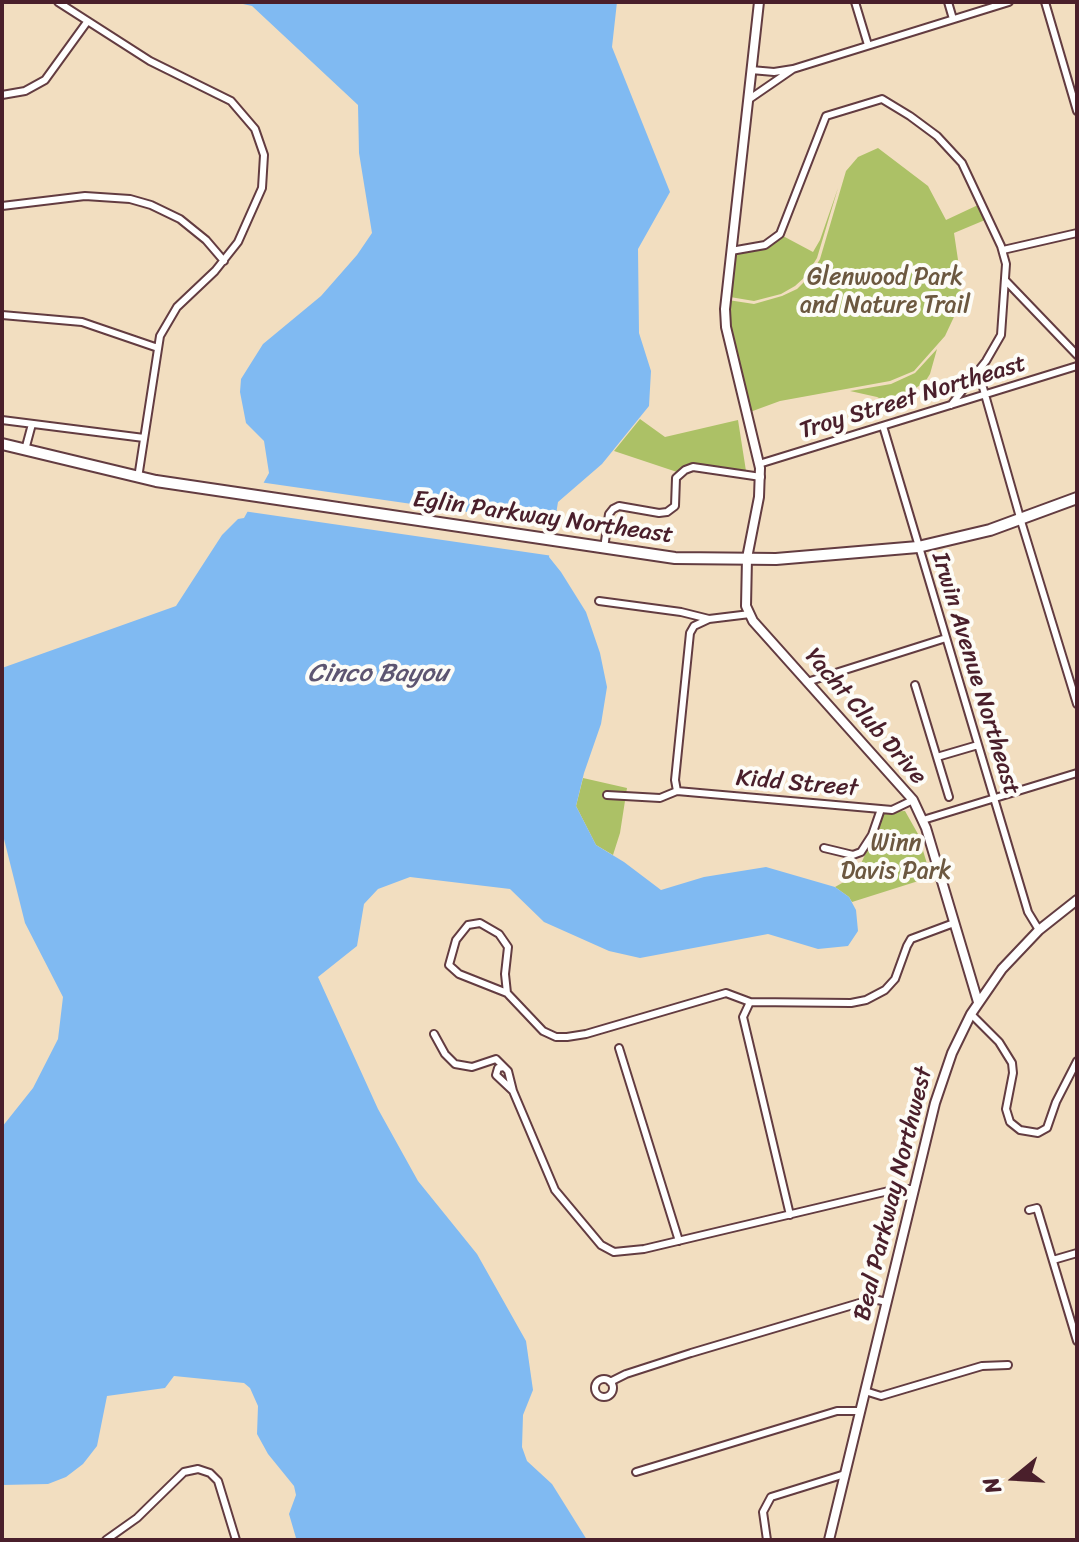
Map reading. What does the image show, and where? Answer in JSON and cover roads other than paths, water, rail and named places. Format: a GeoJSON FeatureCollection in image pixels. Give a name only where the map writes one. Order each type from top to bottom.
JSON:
{"type":"FeatureCollection","features":[{"type":"Feature","properties":{"kind":"highway","name":"Eglin Parkway Northeast"},"geometry":{"type":"LineString","coordinates":[[2,444],[138,478],[675,558],[828,556],[918,547],[1021,521],[1077,498]]}},
{"type":"Feature","properties":{"kind":"main road"},"geometry":{"type":"LineString","coordinates":[[750,614],[746,606],[747,558],[761,477],[726,327],[725,303],[759,2]]}},
{"type":"Feature","properties":{"kind":"main road","name":"Yacht Club Drive"},"geometry":{"type":"LineString","coordinates":[[750,614],[913,800],[923,820],[978,1002]]}},
{"type":"Feature","properties":{"kind":"main road","name":"Beal Parkway Northwest"},"geometry":{"type":"LineString","coordinates":[[829,1540],[943,1078],[978,1002],[1010,960],[1039,930],[1077,900]]}},
{"type":"Feature","properties":{"kind":"street"},"geometry":{"type":"LineString","coordinates":[[58,2],[150,61],[231,101],[255,129],[264,155],[262,188],[238,242],[170,317],[158,348],[138,478]]}},
{"type":"Feature","properties":{"kind":"street"},"geometry":{"type":"LineString","coordinates":[[855,2],[868,45]]}},
{"type":"Feature","properties":{"kind":"street"},"geometry":{"type":"LineString","coordinates":[[948,2],[953,19]]}},
{"type":"Feature","properties":{"kind":"street"},"geometry":{"type":"LineString","coordinates":[[751,70],[774,72],[793,69],[1009,2]]}},
{"type":"Feature","properties":{"kind":"street"},"geometry":{"type":"LineString","coordinates":[[1045,2],[1077,111]]}},
{"type":"Feature","properties":{"kind":"street"},"geometry":{"type":"LineString","coordinates":[[2,95],[25,91],[45,80],[87,22]]}},
{"type":"Feature","properties":{"kind":"street"},"geometry":{"type":"LineString","coordinates":[[748,100],[793,69]]}},
{"type":"Feature","properties":{"kind":"street"},"geometry":{"type":"LineString","coordinates":[[731,251],[765,245],[780,234],[826,116],[882,99],[937,136],[959,158],[1003,250],[1006,281],[1001,335],[951,405]]}},
{"type":"Feature","properties":{"kind":"street"},"geometry":{"type":"LineString","coordinates":[[2,206],[95,196],[139,201],[188,225],[224,261]]}},
{"type":"Feature","properties":{"kind":"street"},"geometry":{"type":"LineString","coordinates":[[1003,250],[1077,233]]}},
{"type":"Feature","properties":{"kind":"street"},"geometry":{"type":"LineString","coordinates":[[1006,281],[1077,355]]}},
{"type":"Feature","properties":{"kind":"street"},"geometry":{"type":"LineString","coordinates":[[2,315],[82,322],[158,348]]}},
{"type":"Feature","properties":{"kind":"street","name":"Troy Street Northeast"},"geometry":{"type":"LineString","coordinates":[[759,464],[1077,366]]}},
{"type":"Feature","properties":{"kind":"street"},"geometry":{"type":"LineString","coordinates":[[978,370],[1077,704]]}},
{"type":"Feature","properties":{"kind":"street"},"geometry":{"type":"LineString","coordinates":[[2,420],[144,438]]}},
{"type":"Feature","properties":{"kind":"street"},"geometry":{"type":"LineString","coordinates":[[25,450],[32,424]]}},
{"type":"Feature","properties":{"kind":"street","name":"Irwin Avenue Northeast"},"geometry":{"type":"LineString","coordinates":[[883,426],[1028,912],[1039,930]]}},
{"type":"Feature","properties":{"kind":"street"},"geometry":{"type":"LineString","coordinates":[[604,548],[609,514],[613,509],[619,506],[667,512],[675,506],[676,478],[685,470],[693,467],[761,477]]}},
{"type":"Feature","properties":{"kind":"street"},"geometry":{"type":"LineString","coordinates":[[599,601],[709,619]]}},
{"type":"Feature","properties":{"kind":"street"},"geometry":{"type":"LineString","coordinates":[[677,791],[675,780],[690,633],[694,626],[709,619],[750,614]]}},
{"type":"Feature","properties":{"kind":"street"},"geometry":{"type":"LineString","coordinates":[[807,682],[946,638]]}},
{"type":"Feature","properties":{"kind":"street"},"geometry":{"type":"LineString","coordinates":[[915,685],[949,797]]}},
{"type":"Feature","properties":{"kind":"street"},"geometry":{"type":"LineString","coordinates":[[937,757],[978,745]]}},
{"type":"Feature","properties":{"kind":"street"},"geometry":{"type":"LineString","coordinates":[[923,820],[1077,773]]}},
{"type":"Feature","properties":{"kind":"street","name":"Kidd Street"},"geometry":{"type":"LineString","coordinates":[[607,795],[660,798],[677,791],[892,810],[913,800]]}},
{"type":"Feature","properties":{"kind":"street"},"geometry":{"type":"LineString","coordinates":[[824,848],[857,854],[872,835],[881,809]]}},
{"type":"Feature","properties":{"kind":"street"},"geometry":{"type":"LineString","coordinates":[[507,993],[506,941],[485,925],[468,925],[456,940],[449,965],[459,974],[507,993],[543,1031],[556,1037],[567,1037],[726,993],[750,1002],[851,1003],[866,1000],[885,990],[895,979],[911,939],[954,923]]}},
{"type":"Feature","properties":{"kind":"street"},"geometry":{"type":"LineString","coordinates":[[750,1002],[743,1017],[790,1215]]}},
{"type":"Feature","properties":{"kind":"street"},"geometry":{"type":"LineString","coordinates":[[971,1014],[1009,1056],[1013,1073],[1006,1109],[1010,1122],[1020,1130],[1038,1133],[1047,1128],[1056,1102],[1077,1061]]}},
{"type":"Feature","properties":{"kind":"street"},"geometry":{"type":"LineString","coordinates":[[434,1034],[450,1060],[461,1067],[472,1067],[496,1059],[508,1071],[513,1091],[551,1182],[601,1245],[614,1252],[626,1253],[897,1189],[914,1189]]}},
{"type":"Feature","properties":{"kind":"street"},"geometry":{"type":"LineString","coordinates":[[619,1048],[679,1241]]}},
{"type":"Feature","properties":{"kind":"street"},"geometry":{"type":"LineString","coordinates":[[504,1067],[498,1068],[496,1075],[513,1091]]}},
{"type":"Feature","properties":{"kind":"street"},"geometry":{"type":"LineString","coordinates":[[1029,1210],[1037,1208],[1077,1341]]}},
{"type":"Feature","properties":{"kind":"street"},"geometry":{"type":"LineString","coordinates":[[1053,1260],[1077,1253]]}},
{"type":"Feature","properties":{"kind":"street"},"geometry":{"type":"LineString","coordinates":[[610,1382],[678,1357],[873,1299],[887,1302]]}},
{"type":"Feature","properties":{"kind":"street"},"geometry":{"type":"LineString","coordinates":[[865,1391],[881,1396],[982,1366],[1008,1365]]}},
{"type":"Feature","properties":{"kind":"street"},"geometry":{"type":"LineString","coordinates":[[636,1472],[837,1411],[860,1411]]}},
{"type":"Feature","properties":{"kind":"street"},"geometry":{"type":"LineString","coordinates":[[111,1539],[184,1472],[198,1469],[210,1473],[218,1481],[236,1540]]}},
{"type":"Feature","properties":{"kind":"street"},"geometry":{"type":"LineString","coordinates":[[767,1540],[763,1512],[771,1497],[845,1474]]}},
{"type":"Feature","properties":{"kind":"water","name":"Cinco Bayou"},"geometry":{"type":"Polygon","coordinates":[[[234,2],[617,2],[612,47],[670,192],[638,249],[639,333],[651,371],[649,406],[602,464],[558,502],[549,557],[586,612],[600,653],[607,687],[601,724],[576,806],[596,845],[661,890],[704,877],[766,867],[835,887],[849,897],[856,910],[858,931],[848,946],[818,949],[768,934],[640,958],[609,951],[544,922],[510,889],[410,877],[378,889],[364,904],[357,946],[318,977],[378,1109],[418,1181],[477,1254],[526,1341],[533,1390],[523,1415],[522,1447],[527,1461],[552,1484],[587,1540],[300,1540],[296,1538],[289,1514],[296,1495],[294,1486],[268,1454],[257,1434],[258,1406],[250,1388],[244,1383],[174,1376],[165,1388],[107,1396],[97,1446],[83,1464],[66,1477],[48,1484],[2,1485],[2,1127],[33,1088],[58,1039],[63,997],[25,923],[2,831],[2,668],[176,606],[222,535],[238,519],[244,518],[269,473],[264,441],[246,423],[240,392],[241,379],[263,344],[321,296],[372,233],[359,153],[358,105],[252,6],[234,2]]]}},
{"type":"Feature","properties":{"kind":"park label","name":"Glenwood Park and Nature Trail"},"geometry":{"type":"Point","coordinates":[885,292]}},
{"type":"Feature","properties":{"kind":"park label","name":"Winn Davis Park"},"geometry":{"type":"Point","coordinates":[896,858]}}]}
